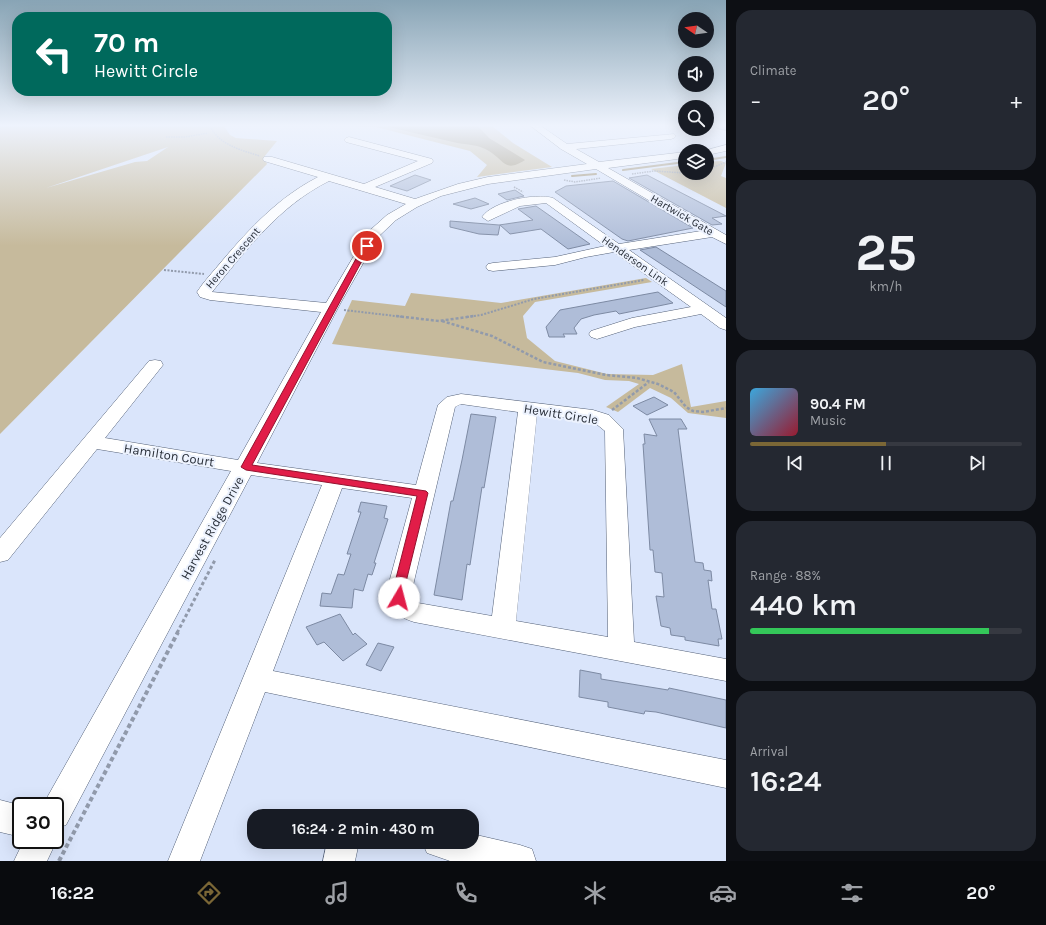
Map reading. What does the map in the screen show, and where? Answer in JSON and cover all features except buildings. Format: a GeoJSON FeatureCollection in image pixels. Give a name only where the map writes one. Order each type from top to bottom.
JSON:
{"type":"FeatureCollection","features":[{"type":"Feature","properties":{"kind":"street"},"geometry":{"type":"LineString","coordinates":[[292,166],[416,203]]}},
{"type":"Feature","properties":{"kind":"street"},"geometry":{"type":"LineString","coordinates":[[364,188],[416,166]]}},
{"type":"Feature","properties":{"kind":"street","name":"Harvest Ridge Drive"},"geometry":{"type":"LineString","coordinates":[[64,798],[246,467],[338,309],[373,235],[390,218],[416,203],[451,189],[486,181],[596,166]]}},
{"type":"Feature","properties":{"kind":"street","name":"Hartwick Gate"},"geometry":{"type":"LineString","coordinates":[[597,166],[726,240]]}},
{"type":"Feature","properties":{"kind":"street","name":"Heron Crescent"},"geometry":{"type":"LineString","coordinates":[[328,177],[291,197],[272,212],[204,292],[205,294],[338,309]]}},
{"type":"Feature","properties":{"kind":"street","name":"Henderson Link"},"geometry":{"type":"LineString","coordinates":[[488,218],[494,212],[512,205],[542,199],[549,200],[726,325]]}},
{"type":"Feature","properties":{"kind":"street"},"geometry":{"type":"LineString","coordinates":[[493,267],[555,261],[585,253],[713,233]]}},
{"type":"Feature","properties":{"kind":"street"},"geometry":{"type":"LineString","coordinates":[[597,334],[632,323],[703,309]]}},
{"type":"Feature","properties":{"kind":"street"},"geometry":{"type":"LineString","coordinates":[[0,554],[155,365]]}},
{"type":"Feature","properties":{"kind":"street","name":"Hewitt Circle"},"geometry":{"type":"LineString","coordinates":[[621,651],[614,428],[605,421],[593,416],[461,400],[453,401],[447,405],[399,590],[401,604],[414,612],[502,629],[621,651],[726,670]]}},
{"type":"Feature","properties":{"kind":"street"},"geometry":{"type":"LineString","coordinates":[[502,629],[528,408]]}},
{"type":"Feature","properties":{"kind":"street","name":"Hamilton Court"},"geometry":{"type":"LineString","coordinates":[[93,442],[246,467]]}},
{"type":"Feature","properties":{"kind":"street"},"geometry":{"type":"LineString","coordinates":[[246,467],[423,493]]}},
{"type":"Feature","properties":{"kind":"street"},"geometry":{"type":"LineString","coordinates":[[184,861],[335,480]]}},
{"type":"Feature","properties":{"kind":"street"},"geometry":{"type":"LineString","coordinates":[[256,679],[726,774]]}},
{"type":"Feature","properties":{"kind":"street"},"geometry":{"type":"LineString","coordinates":[[0,816],[12,819]]}},
{"type":"Feature","properties":{"kind":"street"},"geometry":{"type":"LineString","coordinates":[[30,861],[36,849]]}},
{"type":"Feature","properties":{"kind":"street"},"geometry":{"type":"LineString","coordinates":[[338,861],[341,849]]}},
{"type":"Feature","properties":{"kind":"street"},"geometry":{"type":"LineString","coordinates":[[468,849],[520,861]]}},
{"type":"Feature","properties":{"kind":"path"},"geometry":{"type":"LineString","coordinates":[[164,270],[218,276]]}},
{"type":"Feature","properties":{"kind":"path"},"geometry":{"type":"LineString","coordinates":[[439,321],[481,315],[534,299],[658,278]]}},
{"type":"Feature","properties":{"kind":"path"},"geometry":{"type":"LineString","coordinates":[[338,309],[439,321],[492,336],[543,362],[606,375],[637,378],[650,381],[671,390],[688,409],[703,412],[726,408]]}},
{"type":"Feature","properties":{"kind":"path"},"geometry":{"type":"LineString","coordinates":[[605,421],[612,410],[650,381]]}},
{"type":"Feature","properties":{"kind":"path"},"geometry":{"type":"LineString","coordinates":[[59,861],[218,554]]}},
{"type":"Feature","properties":{"kind":"shaded area"},"geometry":{"type":"Polygon","coordinates":[[[0,166],[111,166],[46,188],[121,166],[265,166],[0,434],[0,166]]]}},
{"type":"Feature","properties":{"kind":"shaded area"},"geometry":{"type":"Polygon","coordinates":[[[486,166],[552,167],[477,177],[486,166]]]}},
{"type":"Feature","properties":{"kind":"shaded area"},"geometry":{"type":"Polygon","coordinates":[[[678,166],[678,180],[714,180],[714,166],[725,166],[721,176],[726,178],[726,208],[651,169],[678,166]]]}},
{"type":"Feature","properties":{"kind":"shaded area"},"geometry":{"type":"Polygon","coordinates":[[[646,278],[652,282],[535,302],[523,316],[527,338],[555,361],[607,374],[653,375],[682,364],[691,407],[726,401],[726,418],[688,413],[671,398],[650,388],[618,412],[606,407],[639,384],[629,381],[605,380],[578,373],[332,344],[352,300],[405,306],[411,293],[501,303],[646,278]]]}},
{"type":"Feature","properties":{"kind":"waterway"},"geometry":{"type":"LineString","coordinates":[[623,170],[653,166]]}},
{"type":"Feature","properties":{"kind":"waterway"},"geometry":{"type":"LineString","coordinates":[[572,176],[596,174]]}},
{"type":"Feature","properties":{"kind":"route"},"geometry":{"type":"LineString","coordinates":[[367,246],[331,308],[246,467],[423,493],[399,590],[399,598]]}}]}
